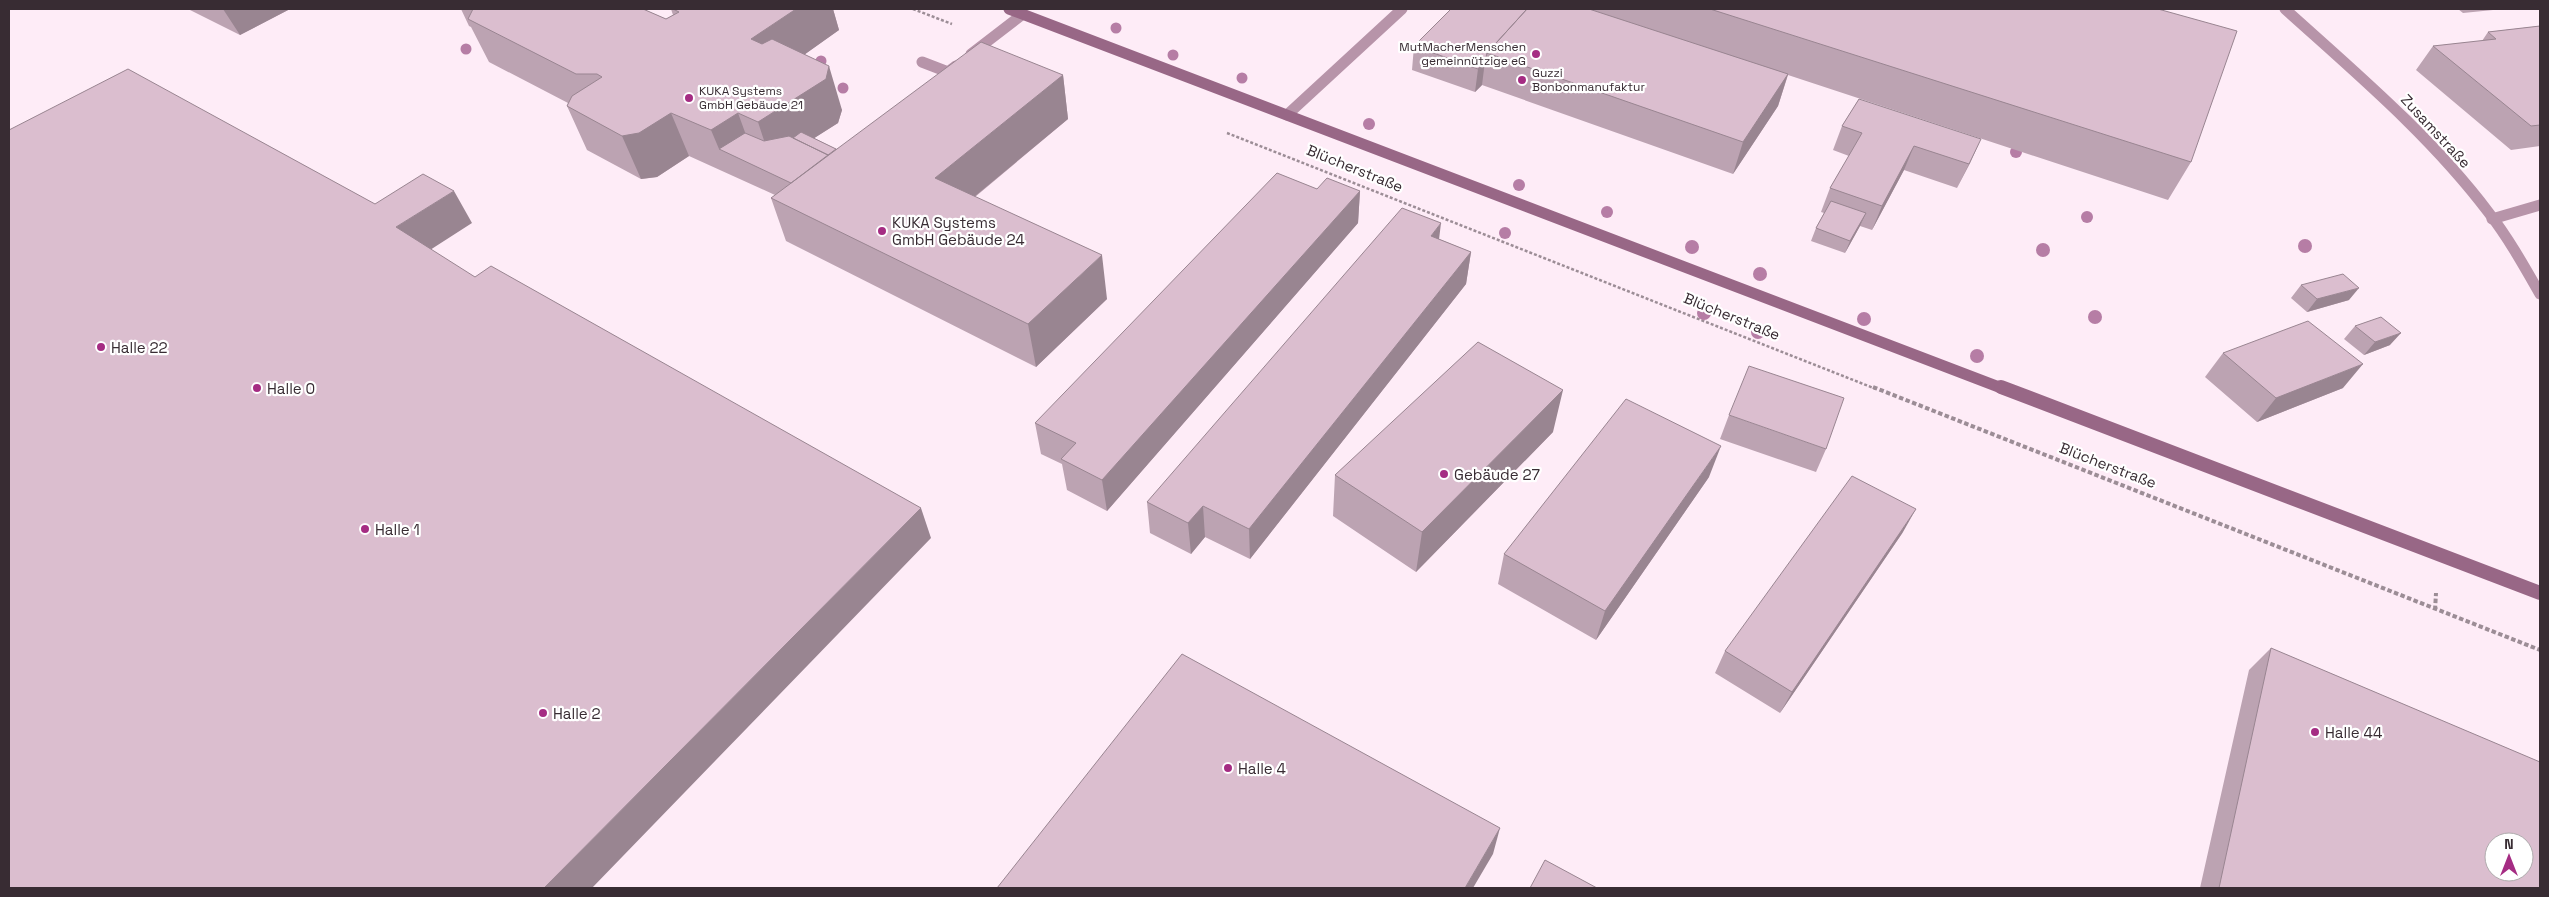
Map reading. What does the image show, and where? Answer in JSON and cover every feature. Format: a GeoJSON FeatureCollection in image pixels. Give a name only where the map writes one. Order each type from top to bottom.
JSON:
{"type":"FeatureCollection","features":[{"type":"Feature","properties":{"kind":"main road","name":"Blücherstraße"},"geometry":{"type":"LineString","coordinates":[[1009,9],[2540,593]]}},
{"type":"Feature","properties":{"kind":"street"},"geometry":{"type":"LineString","coordinates":[[1287,115],[1402,9]]}},
{"type":"Feature","properties":{"kind":"street","name":"Zusamstraße"},"geometry":{"type":"LineString","coordinates":[[2285,9],[2389,103],[2470,190],[2524,262],[2540,294]]}},
{"type":"Feature","properties":{"kind":"street"},"geometry":{"type":"LineString","coordinates":[[922,62],[948,72],[1023,14]]}},
{"type":"Feature","properties":{"kind":"street"},"geometry":{"type":"LineString","coordinates":[[2492,219],[2540,205]]}},
{"type":"Feature","properties":{"kind":"path"},"geometry":{"type":"LineString","coordinates":[[913,9],[990,39]]}},
{"type":"Feature","properties":{"kind":"path","name":"Blücherstraße"},"geometry":{"type":"LineString","coordinates":[[1221,131],[2540,650]]}},
{"type":"Feature","properties":{"kind":"building"},"geometry":{"type":"Polygon","coordinates":[[[473,9],[643,9],[666,19],[679,12],[673,9],[796,9],[751,39],[762,44],[772,39],[829,66],[826,79],[758,122],[738,113],[711,130],[671,113],[639,133],[622,136],[567,106],[572,96],[602,77],[597,74],[576,74],[468,19],[473,9]]]}},
{"type":"Feature","properties":{"kind":"building"},"geometry":{"type":"Polygon","coordinates":[[[1451,9],[1527,9],[1487,53],[1485,61],[1478,69],[1414,46],[1451,9]]]}},
{"type":"Feature","properties":{"kind":"building"},"geometry":{"type":"Polygon","coordinates":[[[1527,9],[1589,9],[1788,74],[1743,142],[1487,53],[1527,9]]]}},
{"type":"Feature","properties":{"kind":"building"},"geometry":{"type":"Polygon","coordinates":[[[1710,9],[2158,9],[2237,31],[2191,162],[1710,9]]]}},
{"type":"Feature","properties":{"kind":"building"},"geometry":{"type":"Polygon","coordinates":[[[2540,26],[2540,125],[2531,126],[2433,46],[2496,39],[2488,32],[2540,26]]]}},
{"type":"Feature","properties":{"kind":"building"},"geometry":{"type":"Polygon","coordinates":[[[981,42],[1063,75],[935,178],[1102,255],[1028,324],[771,198],[981,42]]]}},
{"type":"Feature","properties":{"kind":"building"},"geometry":{"type":"Polygon","coordinates":[[[128,69],[375,204],[423,174],[454,191],[396,227],[475,277],[491,266],[921,508],[544,888],[9,888],[9,130],[128,69]]]}},
{"type":"Feature","properties":{"kind":"building"},"geometry":{"type":"Polygon","coordinates":[[[1859,99],[1981,139],[1969,164],[1914,146],[1882,206],[1830,188],[1862,133],[1842,126],[1859,99]]]}},
{"type":"Feature","properties":{"kind":"building"},"geometry":{"type":"Polygon","coordinates":[[[801,132],[836,149],[828,155],[793,138],[801,132]]]}},
{"type":"Feature","properties":{"kind":"building"},"geometry":{"type":"Polygon","coordinates":[[[745,133],[764,141],[789,136],[828,155],[791,183],[719,149],[745,133]]]}},
{"type":"Feature","properties":{"kind":"building"},"geometry":{"type":"Polygon","coordinates":[[[1277,173],[1317,189],[1327,178],[1360,191],[1102,480],[1061,459],[1076,443],[1035,423],[1277,173]]]}},
{"type":"Feature","properties":{"kind":"building"},"geometry":{"type":"Polygon","coordinates":[[[1831,201],[1866,213],[1850,241],[1816,228],[1831,201]]]}},
{"type":"Feature","properties":{"kind":"building"},"geometry":{"type":"Polygon","coordinates":[[[1402,208],[1441,223],[1431,236],[1471,252],[1249,529],[1203,506],[1188,523],[1147,502],[1402,208]]]}},
{"type":"Feature","properties":{"kind":"building"},"geometry":{"type":"Polygon","coordinates":[[[2343,274],[2359,288],[2317,299],[2301,285],[2343,274]]]}},
{"type":"Feature","properties":{"kind":"building"},"geometry":{"type":"Polygon","coordinates":[[[2381,317],[2401,333],[2375,342],[2355,326],[2381,317]]]}},
{"type":"Feature","properties":{"kind":"building"},"geometry":{"type":"Polygon","coordinates":[[[2308,321],[2363,364],[2276,398],[2223,353],[2308,321]]]}},
{"type":"Feature","properties":{"kind":"building"},"geometry":{"type":"Polygon","coordinates":[[[1478,342],[1563,390],[1422,532],[1335,475],[1478,342]]]}},
{"type":"Feature","properties":{"kind":"building"},"geometry":{"type":"Polygon","coordinates":[[[1749,366],[1844,398],[1826,449],[1729,415],[1749,366]]]}},
{"type":"Feature","properties":{"kind":"building"},"geometry":{"type":"Polygon","coordinates":[[[1626,399],[1721,446],[1605,611],[1504,554],[1626,399]]]}},
{"type":"Feature","properties":{"kind":"building"},"geometry":{"type":"Polygon","coordinates":[[[1852,476],[1916,509],[1792,692],[1725,651],[1852,476]]]}},
{"type":"Feature","properties":{"kind":"building","name":"Halle 44"},"geometry":{"type":"Polygon","coordinates":[[[2271,648],[2540,762],[2540,888],[2219,888],[2271,648]]]}},
{"type":"Feature","properties":{"kind":"building","name":"Halle 4"},"geometry":{"type":"Polygon","coordinates":[[[1182,654],[1500,828],[1465,888],[997,888],[1182,654]]]}},
{"type":"Feature","properties":{"kind":"building"},"geometry":{"type":"Polygon","coordinates":[[[1545,860],[1597,888],[1530,888],[1545,860]]]}},
{"type":"Feature","properties":{"kind":"place","name":"MutMacherMenschen gemeinnützige eG"},"geometry":{"type":"Point","coordinates":[1536,54]}},
{"type":"Feature","properties":{"kind":"place","name":"Guzzi Bonbonmanufaktur"},"geometry":{"type":"Point","coordinates":[1522,80]}},
{"type":"Feature","properties":{"kind":"place","name":"KUKA Systems GmbH Gebäude 21"},"geometry":{"type":"Point","coordinates":[689,98]}},
{"type":"Feature","properties":{"kind":"place","name":"KUKA Systems GmbH Gebäude 24"},"geometry":{"type":"Point","coordinates":[882,231]}},
{"type":"Feature","properties":{"kind":"place","name":"Halle 22"},"geometry":{"type":"Point","coordinates":[101,347]}},
{"type":"Feature","properties":{"kind":"place","name":"Halle 0"},"geometry":{"type":"Point","coordinates":[257,388]}},
{"type":"Feature","properties":{"kind":"place","name":"Gebäude 27"},"geometry":{"type":"Point","coordinates":[1444,474]}},
{"type":"Feature","properties":{"kind":"place","name":"Halle 1"},"geometry":{"type":"Point","coordinates":[365,529]}},
{"type":"Feature","properties":{"kind":"place","name":"Halle 2"},"geometry":{"type":"Point","coordinates":[543,713]}},
{"type":"Feature","properties":{"kind":"place","name":"Halle 44"},"geometry":{"type":"Point","coordinates":[2315,732]}},
{"type":"Feature","properties":{"kind":"place","name":"Halle 4"},"geometry":{"type":"Point","coordinates":[1228,768]}}]}
